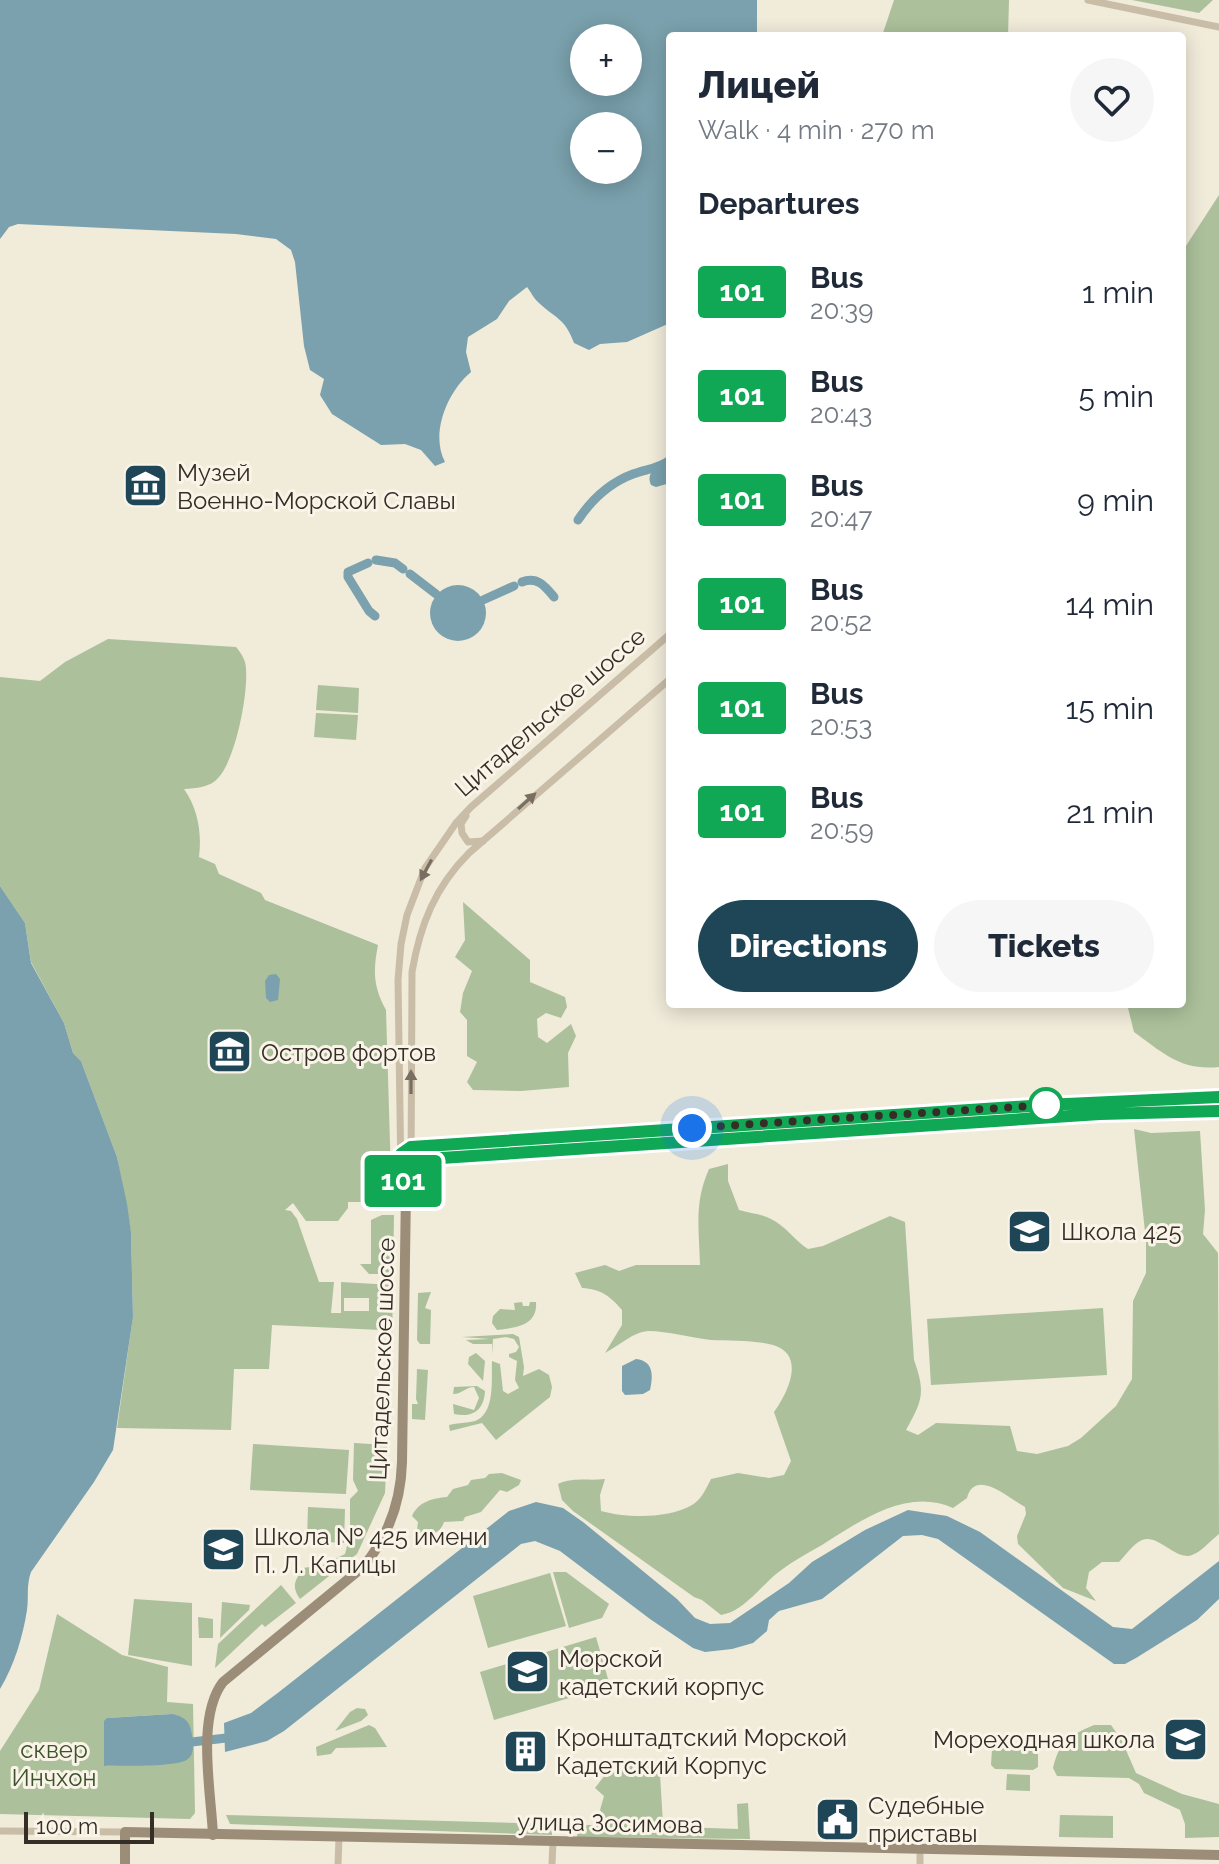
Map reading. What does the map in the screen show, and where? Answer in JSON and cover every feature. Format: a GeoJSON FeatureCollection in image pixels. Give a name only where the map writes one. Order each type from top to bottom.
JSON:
{"type":"FeatureCollection","features":[{"type":"Feature","properties":{"kind":"street"},"geometry":{"type":"LineString","coordinates":[[1088,0],[1219,27]]}},
{"type":"Feature","properties":{"kind":"street","name":"Цитадельское шоссе"},"geometry":{"type":"LineString","coordinates":[[213,1835],[208,1732],[212,1699],[223,1682],[363,1567],[379,1544],[394,1511],[401,1473],[406,1190],[411,1177],[407,1154],[398,978],[407,915],[425,868],[450,830],[471,807],[666,637]]}},
{"type":"Feature","properties":{"kind":"street","name":"Цитадельское шоссе"},"geometry":{"type":"LineString","coordinates":[[407,1154],[410,1007],[417,942],[424,918],[442,884],[483,840],[666,682]]}},
{"type":"Feature","properties":{"kind":"street"},"geometry":{"type":"LineString","coordinates":[[471,807],[461,824],[462,833],[468,842],[483,840]]}},
{"type":"Feature","properties":{"kind":"street"},"geometry":{"type":"LineString","coordinates":[[407,1154],[1045,1105],[1219,1097]]}},
{"type":"Feature","properties":{"kind":"street"},"geometry":{"type":"LineString","coordinates":[[407,1154],[1100,1114],[1219,1111]]}},
{"type":"Feature","properties":{"kind":"street","name":"улица Зосимова"},"geometry":{"type":"LineString","coordinates":[[0,1831],[920,1849],[1094,1858],[1219,1855]]}},
{"type":"Feature","properties":{"kind":"street"},"geometry":{"type":"LineString","coordinates":[[125,1832],[125,1864]]}},
{"type":"Feature","properties":{"kind":"street"},"geometry":{"type":"LineString","coordinates":[[338,1864],[339,1838]]}},
{"type":"Feature","properties":{"kind":"street"},"geometry":{"type":"LineString","coordinates":[[552,1864],[553,1842]]}},
{"type":"Feature","properties":{"kind":"street"},"geometry":{"type":"LineString","coordinates":[[920,1849],[920,1864]]}},
{"type":"Feature","properties":{"kind":"green space"},"geometry":{"type":"Polygon","coordinates":[[[894,0],[1009,0],[1008,32],[883,32],[894,0]]]}},
{"type":"Feature","properties":{"kind":"green space"},"geometry":{"type":"Polygon","coordinates":[[[1132,0],[1213,0],[1199,13],[1132,0]]]}},
{"type":"Feature","properties":{"kind":"green space"},"geometry":{"type":"Polygon","coordinates":[[[1219,195],[1219,1067],[1206,1068],[1173,1059],[1134,1032],[1128,1008],[1186,1008],[1186,246],[1219,195]]]}},
{"type":"Feature","properties":{"kind":"green space","name":"Остров фортов"},"geometry":{"type":"Polygon","coordinates":[[[108,639],[236,647],[245,663],[246,680],[240,725],[231,755],[215,781],[203,787],[184,789],[198,822],[199,857],[215,864],[219,874],[261,893],[265,900],[378,945],[375,978],[386,1010],[392,1210],[378,1210],[377,1205],[371,1205],[368,1209],[367,1202],[348,1202],[348,1208],[338,1221],[306,1221],[293,1203],[285,1210],[291,1211],[297,1219],[319,1282],[334,1282],[331,1313],[341,1313],[341,1282],[393,1285],[392,1342],[381,1330],[272,1325],[269,1369],[234,1369],[231,1430],[117,1428],[133,1316],[131,1232],[117,1157],[81,1061],[73,1053],[64,1023],[31,962],[25,923],[0,886],[0,677],[40,681],[65,662],[108,639]],[[344,1298],[344,1311],[369,1311],[369,1298],[344,1298]]]}},
{"type":"Feature","properties":{"kind":"green space"},"geometry":{"type":"Polygon","coordinates":[[[318,685],[359,688],[358,713],[316,710],[318,685]]]}},
{"type":"Feature","properties":{"kind":"green space"},"geometry":{"type":"Polygon","coordinates":[[[316,713],[358,715],[356,740],[314,737],[316,713]]]}},
{"type":"Feature","properties":{"kind":"green space"},"geometry":{"type":"Polygon","coordinates":[[[463,902],[530,960],[530,982],[565,997],[567,1007],[561,1018],[546,1013],[537,1019],[538,1037],[547,1043],[571,1024],[576,1036],[568,1053],[569,1087],[521,1091],[473,1090],[467,1082],[477,1062],[467,1056],[467,1020],[460,1012],[463,993],[472,971],[455,957],[465,940],[463,902]]]}},
{"type":"Feature","properties":{"kind":"green space"},"geometry":{"type":"Polygon","coordinates":[[[1134,1129],[1151,1133],[1200,1131],[1205,1210],[1203,1234],[1218,1253],[1219,1534],[1196,1553],[1182,1555],[1153,1540],[1142,1540],[1119,1562],[1102,1562],[1089,1572],[1086,1588],[1096,1601],[1063,1588],[1018,1544],[1017,1536],[1026,1514],[1025,1507],[1002,1492],[977,1485],[967,1498],[953,1508],[918,1502],[901,1504],[868,1517],[790,1564],[737,1609],[721,1615],[573,1511],[562,1500],[558,1484],[605,1479],[600,1495],[601,1511],[634,1516],[671,1513],[695,1503],[711,1479],[738,1473],[769,1478],[784,1475],[791,1461],[774,1412],[791,1376],[792,1366],[783,1350],[758,1342],[711,1340],[649,1331],[632,1336],[605,1353],[622,1325],[622,1310],[605,1294],[582,1288],[575,1273],[605,1265],[619,1271],[636,1265],[700,1265],[698,1216],[704,1181],[709,1169],[728,1164],[728,1181],[739,1210],[776,1222],[808,1249],[823,1246],[890,1216],[905,1222],[914,1360],[921,1389],[919,1404],[906,1430],[918,1435],[936,1423],[1010,1426],[1017,1451],[1037,1454],[1068,1446],[1081,1438],[1116,1406],[1132,1379],[1133,1301],[1146,1273],[1146,1241],[1134,1129]]]}},
{"type":"Feature","properties":{"kind":"green space"},"geometry":{"type":"Polygon","coordinates":[[[382,1215],[394,1215],[393,1274],[369,1274],[360,1264],[371,1264],[371,1220],[382,1215]]]}},
{"type":"Feature","properties":{"kind":"green space"},"geometry":{"type":"Polygon","coordinates":[[[431,1292],[425,1308],[431,1310],[430,1344],[420,1344],[417,1340],[418,1293],[431,1292]]]}},
{"type":"Feature","properties":{"kind":"green space"},"geometry":{"type":"Polygon","coordinates":[[[522,1302],[523,1306],[529,1306],[530,1302],[536,1302],[536,1310],[529,1321],[518,1327],[497,1330],[492,1323],[493,1316],[500,1309],[515,1310],[514,1303],[522,1302]]]}},
{"type":"Feature","properties":{"kind":"green space"},"geometry":{"type":"Polygon","coordinates":[[[1103,1308],[1107,1375],[931,1385],[927,1319],[1103,1308]]]}},
{"type":"Feature","properties":{"kind":"green space"},"geometry":{"type":"Polygon","coordinates":[[[513,1334],[519,1337],[523,1376],[539,1369],[549,1375],[552,1387],[550,1397],[496,1440],[482,1423],[450,1431],[449,1425],[475,1421],[486,1411],[491,1394],[492,1361],[500,1364],[503,1391],[508,1394],[519,1388],[515,1380],[517,1361],[509,1357],[519,1347],[514,1339],[493,1339],[492,1355],[492,1344],[473,1344],[466,1340],[490,1339],[462,1337],[513,1334]]]}},
{"type":"Feature","properties":{"kind":"green space"},"geometry":{"type":"Polygon","coordinates":[[[476,1353],[485,1361],[483,1381],[468,1364],[469,1357],[476,1353]]]}},
{"type":"Feature","properties":{"kind":"green space"},"geometry":{"type":"Polygon","coordinates":[[[417,1369],[428,1370],[425,1420],[412,1419],[412,1404],[418,1404],[417,1369]]]}},
{"type":"Feature","properties":{"kind":"green space"},"geometry":{"type":"Polygon","coordinates":[[[477,1386],[485,1391],[476,1412],[454,1414],[453,1404],[474,1410],[479,1398],[474,1387],[453,1394],[454,1387],[477,1386]]]}},
{"type":"Feature","properties":{"kind":"green space"},"geometry":{"type":"Polygon","coordinates":[[[354,1443],[387,1445],[385,1493],[357,1554],[300,1599],[295,1584],[303,1568],[323,1565],[345,1554],[350,1534],[350,1499],[358,1491],[353,1480],[354,1443]]]}},
{"type":"Feature","properties":{"kind":"green space"},"geometry":{"type":"Polygon","coordinates":[[[253,1444],[349,1450],[346,1494],[250,1490],[253,1444]]]}},
{"type":"Feature","properties":{"kind":"green space"},"geometry":{"type":"Polygon","coordinates":[[[502,1473],[521,1480],[519,1485],[507,1492],[500,1490],[481,1512],[465,1517],[463,1521],[444,1522],[438,1531],[432,1533],[421,1534],[417,1530],[418,1522],[412,1516],[422,1504],[447,1497],[453,1489],[468,1485],[471,1480],[502,1473]]]}},
{"type":"Feature","properties":{"kind":"green space"},"geometry":{"type":"Polygon","coordinates":[[[308,1507],[345,1509],[344,1543],[307,1541],[308,1507]]]}},
{"type":"Feature","properties":{"kind":"green space"},"geometry":{"type":"Polygon","coordinates":[[[553,1572],[566,1572],[609,1604],[602,1618],[569,1628],[553,1572]]]}},
{"type":"Feature","properties":{"kind":"green space"},"geometry":{"type":"Polygon","coordinates":[[[550,1573],[566,1626],[488,1648],[473,1596],[550,1573]]]}},
{"type":"Feature","properties":{"kind":"green space"},"geometry":{"type":"Polygon","coordinates":[[[281,1585],[296,1603],[265,1627],[262,1624],[215,1668],[218,1644],[281,1585]]]}},
{"type":"Feature","properties":{"kind":"green space"},"geometry":{"type":"Polygon","coordinates":[[[134,1599],[192,1603],[192,1666],[128,1655],[134,1599]]]}},
{"type":"Feature","properties":{"kind":"green space"},"geometry":{"type":"Polygon","coordinates":[[[222,1602],[250,1605],[249,1610],[220,1638],[222,1602]]]}},
{"type":"Feature","properties":{"kind":"green space","name":"сквер Инчхон"},"geometry":{"type":"Polygon","coordinates":[[[57,1614],[122,1655],[168,1667],[167,1702],[193,1704],[195,1813],[190,1819],[0,1814],[0,1751],[39,1690],[57,1614]],[[172,1714],[107,1718],[104,1766],[182,1761],[172,1714]]]}},
{"type":"Feature","properties":{"kind":"green space"},"geometry":{"type":"Polygon","coordinates":[[[198,1617],[213,1619],[213,1638],[199,1638],[198,1617]]]}},
{"type":"Feature","properties":{"kind":"green space"},"geometry":{"type":"Polygon","coordinates":[[[596,1637],[610,1686],[494,1720],[480,1672],[596,1637]]]}},
{"type":"Feature","properties":{"kind":"green space"},"geometry":{"type":"Polygon","coordinates":[[[357,1708],[365,1709],[368,1715],[335,1731],[350,1712],[357,1708]]]}},
{"type":"Feature","properties":{"kind":"green space"},"geometry":{"type":"Polygon","coordinates":[[[369,1725],[375,1728],[387,1747],[336,1748],[331,1754],[317,1756],[316,1747],[369,1725]]]}},
{"type":"Feature","properties":{"kind":"green space"},"geometry":{"type":"Polygon","coordinates":[[[1094,1725],[1111,1725],[1136,1773],[1182,1794],[1219,1804],[1219,1837],[1185,1838],[1185,1824],[1180,1810],[1144,1793],[1139,1784],[1129,1778],[1057,1776],[1053,1768],[1062,1745],[1094,1725]]]}},
{"type":"Feature","properties":{"kind":"green space"},"geometry":{"type":"Polygon","coordinates":[[[996,1745],[1034,1747],[1038,1751],[1038,1767],[1033,1770],[995,1769],[991,1765],[992,1749],[996,1745]]]}},
{"type":"Feature","properties":{"kind":"green space"},"geometry":{"type":"Polygon","coordinates":[[[634,1765],[649,1766],[660,1774],[663,1824],[620,1825],[738,1829],[737,1804],[748,1803],[750,1839],[577,1837],[578,1825],[609,1825],[600,1810],[604,1796],[595,1788],[605,1775],[634,1765]]]}},
{"type":"Feature","properties":{"kind":"green space"},"geometry":{"type":"Polygon","coordinates":[[[1007,1774],[1030,1775],[1030,1791],[1006,1790],[1007,1774]]]}},
{"type":"Feature","properties":{"kind":"green space"},"geometry":{"type":"Polygon","coordinates":[[[226,1815],[551,1824],[552,1835],[230,1824],[226,1815]]]}},
{"type":"Feature","properties":{"kind":"green space"},"geometry":{"type":"Polygon","coordinates":[[[1060,1815],[1113,1816],[1113,1838],[1059,1837],[1060,1815]]]}},
{"type":"Feature","properties":{"kind":"water"},"geometry":{"type":"Polygon","coordinates":[[[0,0],[757,0],[757,32],[666,32],[666,325],[627,342],[600,344],[589,350],[574,343],[563,324],[537,301],[527,287],[509,301],[497,319],[468,337],[466,352],[471,372],[462,380],[443,414],[439,439],[445,462],[435,466],[421,450],[405,444],[381,445],[332,414],[320,395],[324,379],[310,370],[304,346],[295,262],[291,250],[276,239],[236,234],[18,224],[9,227],[0,239],[0,0]]]}},
{"type":"Feature","properties":{"kind":"water"},"geometry":{"type":"Polygon","coordinates":[[[666,461],[666,484],[656,487],[651,485],[650,476],[666,461]]]}},
{"type":"Feature","properties":{"kind":"water"},"geometry":{"type":"Polygon","coordinates":[[[458,585],[478,593],[486,613],[478,633],[458,641],[438,633],[430,613],[438,593],[458,585]]]}},
{"type":"Feature","properties":{"kind":"water"},"geometry":{"type":"Polygon","coordinates":[[[0,886],[25,923],[31,963],[64,1023],[73,1053],[81,1061],[117,1157],[131,1232],[133,1317],[113,1450],[31,1572],[20,1640],[10,1671],[0,1689],[0,886]]]}},
{"type":"Feature","properties":{"kind":"water"},"geometry":{"type":"Polygon","coordinates":[[[276,974],[280,979],[278,1000],[270,1002],[266,998],[265,981],[269,975],[276,974]]]}},
{"type":"Feature","properties":{"kind":"water"},"geometry":{"type":"Polygon","coordinates":[[[636,1359],[649,1366],[652,1375],[650,1390],[643,1394],[625,1395],[622,1391],[622,1366],[636,1359]]]}},
{"type":"Feature","properties":{"kind":"water"},"geometry":{"type":"Polygon","coordinates":[[[536,1502],[563,1508],[583,1522],[677,1599],[695,1618],[710,1624],[730,1623],[789,1583],[812,1562],[865,1530],[908,1510],[947,1516],[980,1532],[1113,1627],[1132,1629],[1219,1561],[1219,1599],[1197,1620],[1136,1658],[1125,1664],[1114,1664],[938,1539],[922,1535],[903,1536],[822,1599],[779,1611],[769,1620],[767,1631],[753,1643],[705,1652],[693,1648],[650,1619],[560,1551],[535,1541],[521,1544],[284,1731],[267,1741],[225,1752],[224,1723],[251,1713],[509,1511],[536,1502]]]}},
{"type":"Feature","properties":{"kind":"water"},"geometry":{"type":"Polygon","coordinates":[[[172,1714],[184,1718],[190,1726],[193,1748],[188,1759],[161,1765],[104,1766],[104,1721],[107,1718],[172,1714]]]}},
{"type":"Feature","properties":{"kind":"waterway"},"geometry":{"type":"LineString","coordinates":[[578,520],[595,499],[616,482],[666,462]]}},
{"type":"Feature","properties":{"kind":"waterway"},"geometry":{"type":"LineString","coordinates":[[376,560],[395,563],[403,569]]}},
{"type":"Feature","properties":{"kind":"waterway"},"geometry":{"type":"LineString","coordinates":[[368,563],[348,572],[348,577],[375,616]]}},
{"type":"Feature","properties":{"kind":"waterway"},"geometry":{"type":"LineString","coordinates":[[410,574],[436,594]]}},
{"type":"Feature","properties":{"kind":"waterway"},"geometry":{"type":"LineString","coordinates":[[522,582],[536,581],[554,597]]}},
{"type":"Feature","properties":{"kind":"waterway"},"geometry":{"type":"LineString","coordinates":[[483,600],[514,586]]}},
{"type":"Feature","properties":{"kind":"waterway"},"geometry":{"type":"LineString","coordinates":[[183,1743],[235,1737]]}},
{"type":"Feature","properties":{"kind":"bus line","name":"101"},"geometry":{"type":"LineString","coordinates":[[1219,1097],[1045,1105],[411,1147],[401,1154],[401,1177],[406,1190],[411,1177],[411,1160],[1100,1114],[1219,1111]]}},
{"type":"Feature","properties":{"kind":"place","name":"Музей Военно-Морской Славы"},"geometry":{"type":"Point","coordinates":[146,486]}},
{"type":"Feature","properties":{"kind":"place","name":"Остров фортов"},"geometry":{"type":"Point","coordinates":[230,1052]}},
{"type":"Feature","properties":{"kind":"place","name":"Школа 425"},"geometry":{"type":"Point","coordinates":[1030,1231]}},
{"type":"Feature","properties":{"kind":"place","name":"Школа № 425 имени П. Л. Капицы"},"geometry":{"type":"Point","coordinates":[223,1550]}},
{"type":"Feature","properties":{"kind":"place","name":"Морской кадетский корпус"},"geometry":{"type":"Point","coordinates":[528,1672]}},
{"type":"Feature","properties":{"kind":"place","name":"Мореходная школа"},"geometry":{"type":"Point","coordinates":[1186,1739]}},
{"type":"Feature","properties":{"kind":"place","name":"Кронштадтский Морской Кадетский Корпус"},"geometry":{"type":"Point","coordinates":[525,1751]}},
{"type":"Feature","properties":{"kind":"place","name":"Судебные приставы"},"geometry":{"type":"Point","coordinates":[837,1819]}},
{"type":"Feature","properties":{"kind":"route"},"geometry":{"type":"LineString","coordinates":[[692,1128],[1046,1105]]}}]}
